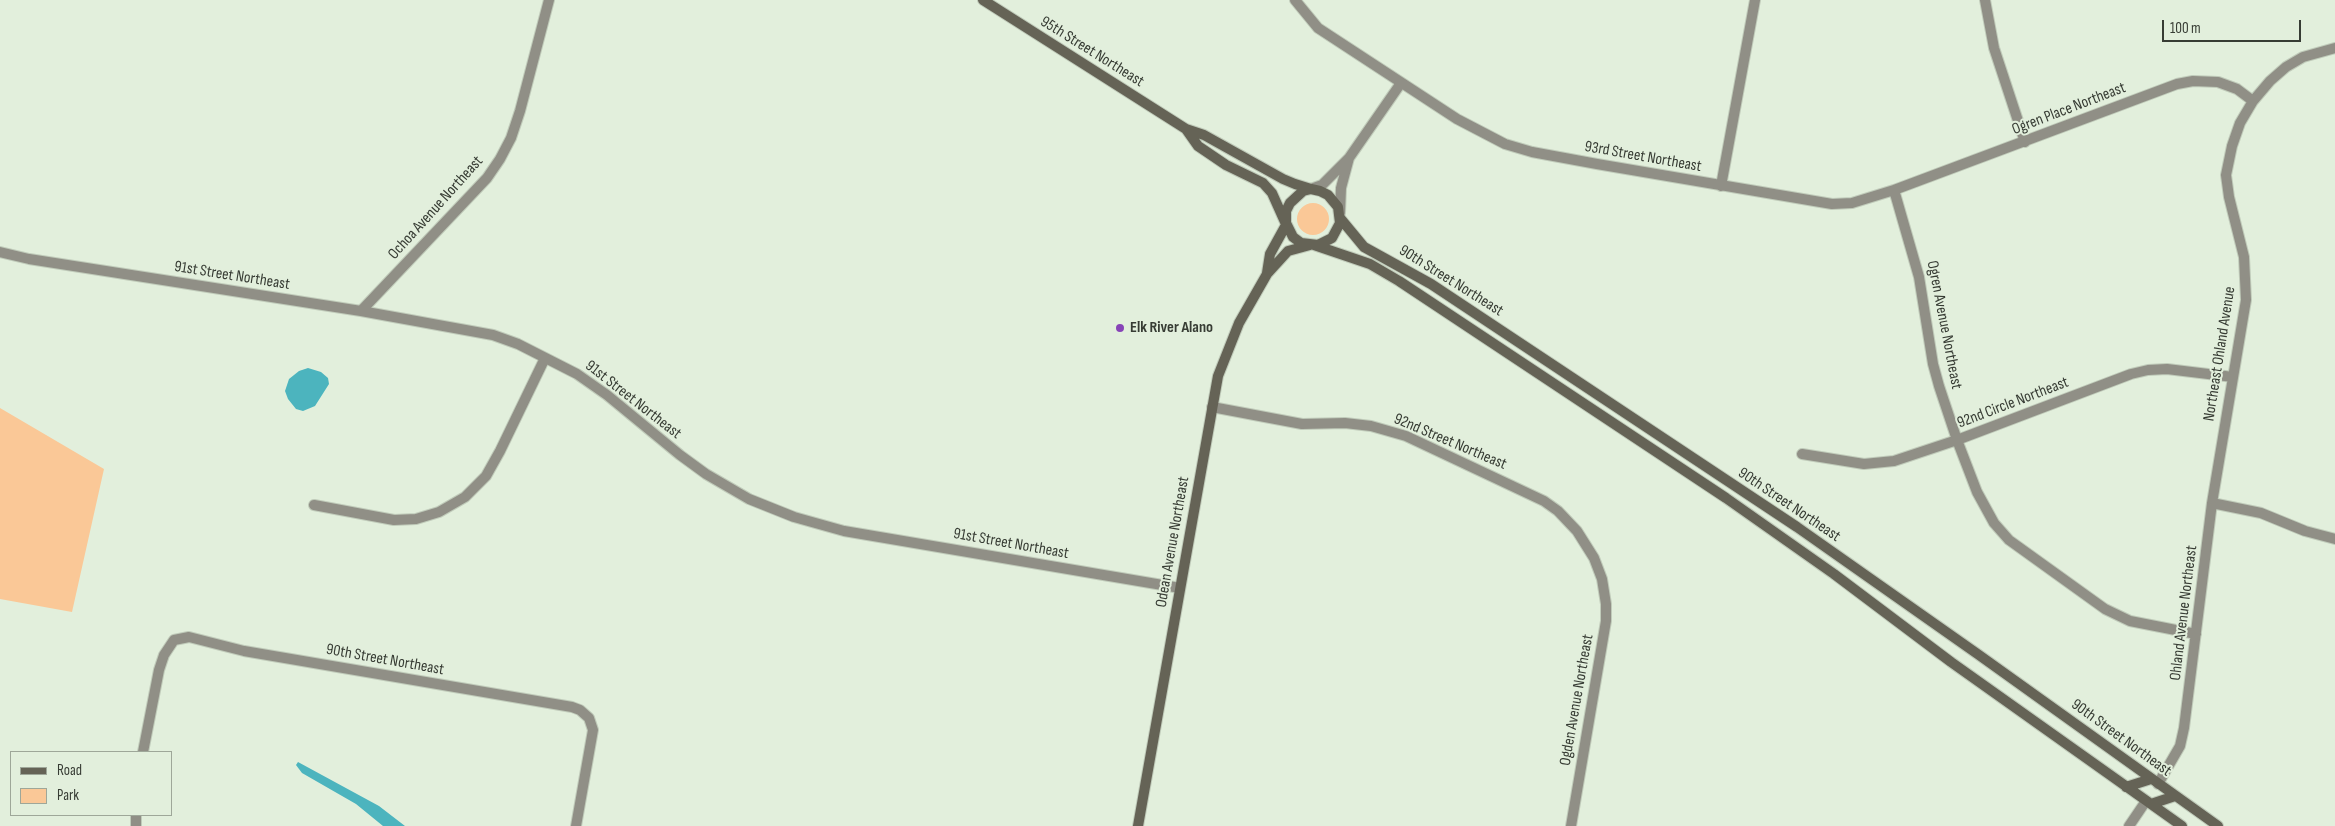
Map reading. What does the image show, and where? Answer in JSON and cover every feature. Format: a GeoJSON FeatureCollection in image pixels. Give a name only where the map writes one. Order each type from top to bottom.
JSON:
{"type":"FeatureCollection","features":[{"type":"Feature","properties":{"kind":"main road","name":"95th Street Northeast"},"geometry":{"type":"LineString","coordinates":[[983,0],[1186,129]]}},
{"type":"Feature","properties":{"kind":"main road"},"geometry":{"type":"LineString","coordinates":[[1186,129],[1204,135],[1283,179],[1328,195],[1334,200],[1340,217],[1337,231],[1326,242],[1312,245],[1300,243],[1293,237],[1272,193],[1264,183],[1226,165],[1198,146],[1186,129]]}},
{"type":"Feature","properties":{"kind":"main road"},"geometry":{"type":"LineString","coordinates":[[1286,224],[1286,211],[1290,203],[1303,191],[1311,189]]}},
{"type":"Feature","properties":{"kind":"main road","name":"90th Street Northeast"},"geometry":{"type":"LineString","coordinates":[[1340,217],[1364,247],[1431,284],[1797,528],[1972,649],[2218,826]]}},
{"type":"Feature","properties":{"kind":"main road","name":"Odean Avenue Northeast"},"geometry":{"type":"LineString","coordinates":[[1266,274],[1270,254],[1286,224]]}},
{"type":"Feature","properties":{"kind":"main road","name":"Odean Avenue Northeast"},"geometry":{"type":"LineString","coordinates":[[1138,826],[1218,376],[1230,341],[1266,274],[1288,251],[1312,245]]}},
{"type":"Feature","properties":{"kind":"main road","name":"90th Street Northeast"},"geometry":{"type":"LineString","coordinates":[[1312,245],[1354,258],[1399,281],[1726,498],[2182,826]]}},
{"type":"Feature","properties":{"kind":"main road"},"geometry":{"type":"LineString","coordinates":[[2126,787],[2154,781]]}},
{"type":"Feature","properties":{"kind":"main road"},"geometry":{"type":"LineString","coordinates":[[2148,803],[2175,796]]}},
{"type":"Feature","properties":{"kind":"street","name":"Ochoa Avenue Northeast"},"geometry":{"type":"LineString","coordinates":[[361,311],[486,178],[500,159],[511,138],[520,111],[549,0]]}},
{"type":"Feature","properties":{"kind":"street"},"geometry":{"type":"LineString","coordinates":[[1295,0],[1318,28],[1401,83],[1349,158],[1322,185],[1311,189]]}},
{"type":"Feature","properties":{"kind":"street"},"geometry":{"type":"LineString","coordinates":[[1721,186],[1755,0]]}},
{"type":"Feature","properties":{"kind":"street"},"geometry":{"type":"LineString","coordinates":[[1985,0],[1994,48],[2024,142]]}},
{"type":"Feature","properties":{"kind":"street","name":"Northeast Ohland Avenue"},"geometry":{"type":"LineString","coordinates":[[2221,439],[2233,377],[2247,283],[2244,257],[2229,197],[2226,175],[2235,135],[2253,101],[2286,67],[2303,57],[2335,48]]}},
{"type":"Feature","properties":{"kind":"street","name":"Ogren Place Northeast"},"geometry":{"type":"LineString","coordinates":[[1894,190],[2177,84],[2192,81],[2218,82],[2229,85],[2253,101]]}},
{"type":"Feature","properties":{"kind":"street","name":"93rd Street Northeast"},"geometry":{"type":"LineString","coordinates":[[1401,83],[1469,126],[1505,144],[1532,152],[1721,186],[1842,204],[1894,190]]}},
{"type":"Feature","properties":{"kind":"street"},"geometry":{"type":"LineString","coordinates":[[1340,217],[1341,188],[1349,158]]}},
{"type":"Feature","properties":{"kind":"street","name":"Ogren Avenue Northeast"},"geometry":{"type":"LineString","coordinates":[[1894,190],[1920,277],[1933,364],[1956,440],[1985,508],[1994,523],[2009,540],[2094,602],[2118,616],[2155,628],[2196,634]]}},
{"type":"Feature","properties":{"kind":"street","name":"91st Street Northeast"},"geometry":{"type":"LineString","coordinates":[[0,252],[29,259],[361,311],[493,335],[577,374],[607,394],[680,455],[713,479],[759,504],[794,518],[844,531],[1180,588]]}},
{"type":"Feature","properties":{"kind":"street"},"geometry":{"type":"LineString","coordinates":[[314,506],[394,520],[416,519],[439,512],[465,497],[486,476],[545,358]]}},
{"type":"Feature","properties":{"kind":"street","name":"92nd Circle Northeast"},"geometry":{"type":"LineString","coordinates":[[1802,454],[1864,464],[1894,461],[1956,440],[2131,374],[2148,370],[2187,370],[2233,377]]}},
{"type":"Feature","properties":{"kind":"street","name":"92nd Street Northeast"},"geometry":{"type":"LineString","coordinates":[[1212,407],[1302,424],[1345,423],[1371,426],[1414,439],[1536,498],[1558,511],[1577,531],[1587,546],[1602,579]]}},
{"type":"Feature","properties":{"kind":"street","name":"Ohland Avenue Northeast"},"geometry":{"type":"LineString","coordinates":[[2154,781],[2180,746],[2184,728],[2221,439]]}},
{"type":"Feature","properties":{"kind":"street"},"geometry":{"type":"LineString","coordinates":[[2212,503],[2261,513],[2305,531],[2335,539]]}},
{"type":"Feature","properties":{"kind":"street","name":"Ogden Avenue Northeast"},"geometry":{"type":"LineString","coordinates":[[1571,826],[1606,621],[1606,604],[1602,579]]}},
{"type":"Feature","properties":{"kind":"street","name":"90th Street Northeast"},"geometry":{"type":"LineString","coordinates":[[142,751],[159,670],[170,644],[174,640],[189,637],[244,651],[572,707],[580,710],[590,718],[593,730],[576,826]]}},
{"type":"Feature","properties":{"kind":"street"},"geometry":{"type":"LineString","coordinates":[[2129,826],[2148,803]]}},
{"type":"Feature","properties":{"kind":"green space"},"geometry":{"type":"Polygon","coordinates":[[[1313,203],[1319,204],[1324,208],[1328,213],[1328,225],[1324,230],[1319,234],[1313,235],[1307,234],[1302,230],[1298,225],[1297,219],[1298,213],[1302,208],[1307,204],[1313,203]]]}},
{"type":"Feature","properties":{"kind":"green space"},"geometry":{"type":"Polygon","coordinates":[[[0,408],[104,469],[72,612],[0,599],[0,408]]]}},
{"type":"Feature","properties":{"kind":"water"},"geometry":{"type":"Polygon","coordinates":[[[308,368],[321,372],[328,378],[329,384],[315,406],[303,411],[296,409],[288,399],[285,391],[289,379],[299,371],[308,368]]]}},
{"type":"Feature","properties":{"kind":"water"},"geometry":{"type":"Polygon","coordinates":[[[298,762],[379,806],[405,826],[383,826],[356,804],[302,773],[296,765],[298,762]]]}},
{"type":"Feature","properties":{"kind":"place","name":"Elk River Alano"},"geometry":{"type":"Point","coordinates":[1120,328]}}]}
